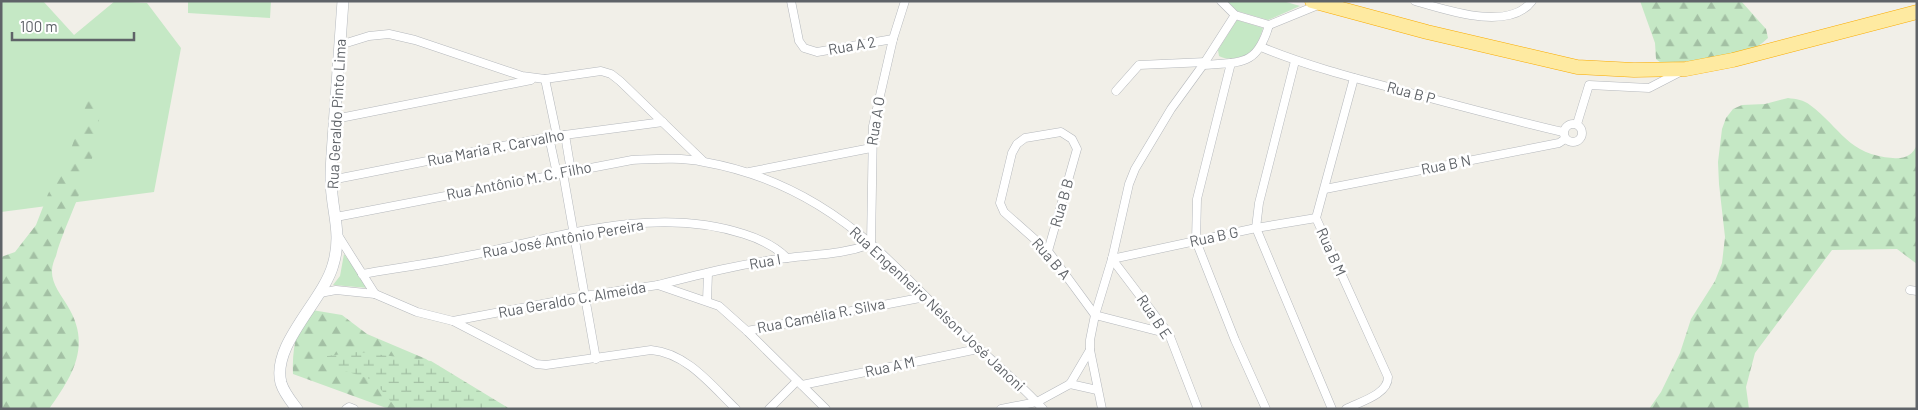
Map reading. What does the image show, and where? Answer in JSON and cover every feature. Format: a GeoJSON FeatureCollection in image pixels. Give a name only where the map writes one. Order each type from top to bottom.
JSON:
{"type":"FeatureCollection","features":[{"type":"Feature","properties":{"kind":"highway"},"geometry":{"type":"LineString","coordinates":[[1319,2],[1427,32],[1577,67],[1634,70],[1686,69],[1733,60],[1917,12]]}},
{"type":"Feature","properties":{"kind":"main road","name":"Rua Geraldo Pinto Lima"},"geometry":{"type":"LineString","coordinates":[[297,409],[284,392],[280,372],[284,354],[331,274],[337,254],[339,237],[331,180],[343,1]]}},
{"type":"Feature","properties":{"kind":"street","name":"Rua A 2"},"geometry":{"type":"LineString","coordinates":[[791,1],[799,40],[804,48],[810,51],[822,52],[893,39]]}},
{"type":"Feature","properties":{"kind":"street","name":"Rua A O"},"geometry":{"type":"LineString","coordinates":[[871,244],[872,126],[893,39],[905,1]]}},
{"type":"Feature","properties":{"kind":"street"},"geometry":{"type":"LineString","coordinates":[[1221,1],[1235,15],[1269,25],[1319,2]]}},
{"type":"Feature","properties":{"kind":"street"},"geometry":{"type":"LineString","coordinates":[[1415,1],[1475,17],[1514,15],[1526,9],[1532,1]]}},
{"type":"Feature","properties":{"kind":"street"},"geometry":{"type":"LineString","coordinates":[[1001,409],[1037,402],[1070,384],[1090,350],[1096,315],[1112,259],[1129,184],[1135,169],[1171,109],[1204,64],[1235,15]]}},
{"type":"Feature","properties":{"kind":"street"},"geometry":{"type":"LineString","coordinates":[[1116,90],[1139,65],[1231,63],[1248,58],[1261,47],[1269,25]]}},
{"type":"Feature","properties":{"kind":"street"},"geometry":{"type":"LineString","coordinates":[[340,45],[369,36],[389,34],[415,40],[522,76],[541,79]]}},
{"type":"Feature","properties":{"kind":"street","name":"Rua B P"},"geometry":{"type":"LineString","coordinates":[[1261,47],[1295,61],[1564,135]]}},
{"type":"Feature","properties":{"kind":"street"},"geometry":{"type":"LineString","coordinates":[[1295,61],[1259,203],[1256,228],[1332,409]]}},
{"type":"Feature","properties":{"kind":"street"},"geometry":{"type":"LineString","coordinates":[[1231,63],[1196,200],[1196,241],[1235,340],[1266,409]]}},
{"type":"Feature","properties":{"kind":"street"},"geometry":{"type":"LineString","coordinates":[[1577,124],[1589,85],[1649,88],[1686,69]]}},
{"type":"Feature","properties":{"kind":"street"},"geometry":{"type":"LineString","coordinates":[[335,119],[541,79],[601,71],[611,74],[703,161]]}},
{"type":"Feature","properties":{"kind":"street","name":"Rua B M"},"geometry":{"type":"LineString","coordinates":[[1346,409],[1383,390],[1387,386],[1388,377],[1316,218],[1354,78]]}},
{"type":"Feature","properties":{"kind":"street"},"geometry":{"type":"LineString","coordinates":[[541,79],[553,136],[564,173],[596,359]]}},
{"type":"Feature","properties":{"kind":"street","name":"Rua Maria R. Carvalho"},"geometry":{"type":"LineString","coordinates":[[331,180],[553,136],[662,122]]}},
{"type":"Feature","properties":{"kind":"street"},"geometry":{"type":"LineString","coordinates":[[1577,124],[1581,127],[1582,133],[1579,140],[1572,142],[1564,135],[1567,125],[1577,124]]}},
{"type":"Feature","properties":{"kind":"street","name":"Rua B B"},"geometry":{"type":"LineString","coordinates":[[1001,208],[1000,203],[1012,153],[1017,144],[1024,138],[1061,132],[1069,135],[1076,144],[1076,155],[1048,251]]}},
{"type":"Feature","properties":{"kind":"street"},"geometry":{"type":"LineString","coordinates":[[564,173],[565,134]]}},
{"type":"Feature","properties":{"kind":"street","name":"Rua B N"},"geometry":{"type":"LineString","coordinates":[[1325,188],[1559,143],[1564,135]]}},
{"type":"Feature","properties":{"kind":"street","name":"Rua Engenheiro Nelson José Janoni"},"geometry":{"type":"LineString","coordinates":[[749,172],[776,165],[871,148]]}},
{"type":"Feature","properties":{"kind":"street","name":"Rua Antônio M. C. Filho"},"geometry":{"type":"LineString","coordinates":[[336,217],[632,160],[703,161]]}},
{"type":"Feature","properties":{"kind":"street","name":"Rua Engenheiro Nelson José Janoni"},"geometry":{"type":"LineString","coordinates":[[703,161],[749,172],[776,183],[821,206],[871,244],[978,349],[1043,409]]}},
{"type":"Feature","properties":{"kind":"street"},"geometry":{"type":"LineString","coordinates":[[776,165],[776,183]]}},
{"type":"Feature","properties":{"kind":"street","name":"Rua B A"},"geometry":{"type":"LineString","coordinates":[[1001,208],[1048,251],[1096,315]]}},
{"type":"Feature","properties":{"kind":"street","name":"Rua B G"},"geometry":{"type":"LineString","coordinates":[[1112,259],[1256,228],[1316,218]]}},
{"type":"Feature","properties":{"kind":"street","name":"Rua José Antônio Pereira"},"geometry":{"type":"LineString","coordinates":[[362,274],[465,257],[621,225],[668,222],[724,227],[756,238],[779,250],[786,258]]}},
{"type":"Feature","properties":{"kind":"street"},"geometry":{"type":"LineString","coordinates":[[339,237],[375,294]]}},
{"type":"Feature","properties":{"kind":"street","name":"Rua I"},"geometry":{"type":"LineString","coordinates":[[658,285],[708,272],[786,258],[851,252],[871,244]]}},
{"type":"Feature","properties":{"kind":"street","name":"Rua B E"},"geometry":{"type":"LineString","coordinates":[[1112,259],[1168,334],[1198,409]]}},
{"type":"Feature","properties":{"kind":"street"},"geometry":{"type":"LineString","coordinates":[[707,301],[708,272]]}},
{"type":"Feature","properties":{"kind":"street","name":"Rua Geraldo C. Almeida"},"geometry":{"type":"LineString","coordinates":[[453,321],[584,296],[658,285],[719,306],[826,409]]}},
{"type":"Feature","properties":{"kind":"street"},"geometry":{"type":"LineString","coordinates":[[320,293],[336,290],[375,294],[417,312],[453,321],[536,364],[546,365],[596,359],[651,350],[664,351],[699,373],[736,409]]}},
{"type":"Feature","properties":{"kind":"street","name":"Rua Camélia R. Silva"},"geometry":{"type":"LineString","coordinates":[[747,331],[925,297]]}},
{"type":"Feature","properties":{"kind":"street"},"geometry":{"type":"LineString","coordinates":[[1096,315],[1168,334]]}},
{"type":"Feature","properties":{"kind":"street","name":"Rua A M"},"geometry":{"type":"LineString","coordinates":[[800,383],[978,349]]}},
{"type":"Feature","properties":{"kind":"street"},"geometry":{"type":"LineString","coordinates":[[1090,350],[1102,409]]}},
{"type":"Feature","properties":{"kind":"street"},"geometry":{"type":"LineString","coordinates":[[769,409],[800,383]]}},
{"type":"Feature","properties":{"kind":"street"},"geometry":{"type":"LineString","coordinates":[[1070,384],[1098,390]]}},
{"type":"Feature","properties":{"kind":"street"},"geometry":{"type":"LineString","coordinates":[[346,409],[349,407],[354,409]]}},
{"type":"Feature","properties":{"kind":"green space"},"geometry":{"type":"Polygon","coordinates":[[[1,1],[43,1],[74,35],[115,1],[147,3],[181,48],[154,192],[1,212],[1,1]]]}},
{"type":"Feature","properties":{"kind":"green space"},"geometry":{"type":"Polygon","coordinates":[[[188,1],[271,1],[270,18],[188,13],[188,1]]]}},
{"type":"Feature","properties":{"kind":"green space"},"geometry":{"type":"Polygon","coordinates":[[[1227,1],[1283,1],[1300,6],[1268,20],[1237,11],[1227,1]]]}},
{"type":"Feature","properties":{"kind":"green space"},"geometry":{"type":"Polygon","coordinates":[[[1640,1],[1741,1],[1766,29],[1768,38],[1746,52],[1732,56],[1718,59],[1661,63],[1656,59],[1655,43],[1640,1]]]}},
{"type":"Feature","properties":{"kind":"green space"},"geometry":{"type":"Polygon","coordinates":[[[1237,20],[1263,28],[1259,39],[1254,48],[1246,55],[1229,59],[1223,58],[1219,56],[1218,50],[1237,20]]]}},
{"type":"Feature","properties":{"kind":"green space"},"geometry":{"type":"Polygon","coordinates":[[[91,90],[98,106],[99,126],[95,148],[52,270],[55,284],[67,305],[78,333],[79,347],[76,359],[72,372],[49,409],[1,409],[1,257],[15,252],[36,225],[48,194],[70,152],[91,90]]]}},
{"type":"Feature","properties":{"kind":"green space"},"geometry":{"type":"Polygon","coordinates":[[[1788,98],[1808,103],[1846,139],[1865,152],[1878,156],[1901,158],[1911,154],[1917,144],[1917,264],[1897,249],[1832,250],[1755,353],[1746,387],[1749,409],[1649,409],[1661,392],[1680,353],[1691,319],[1715,281],[1722,263],[1725,237],[1718,162],[1722,129],[1726,118],[1733,109],[1742,105],[1765,104],[1788,98]]]}},
{"type":"Feature","properties":{"kind":"green space"},"geometry":{"type":"Polygon","coordinates":[[[344,254],[369,288],[333,285],[340,276],[344,254]]]}},
{"type":"Feature","properties":{"kind":"green space"},"geometry":{"type":"Polygon","coordinates":[[[306,309],[342,315],[367,334],[426,359],[493,409],[389,409],[293,374],[295,341],[306,309]]]}},
{"type":"Feature","properties":{"kind":"green space"},"geometry":{"type":"Polygon","coordinates":[[[358,352],[431,361],[510,409],[397,409],[373,380],[327,365],[327,356],[358,352]]]}}]}
